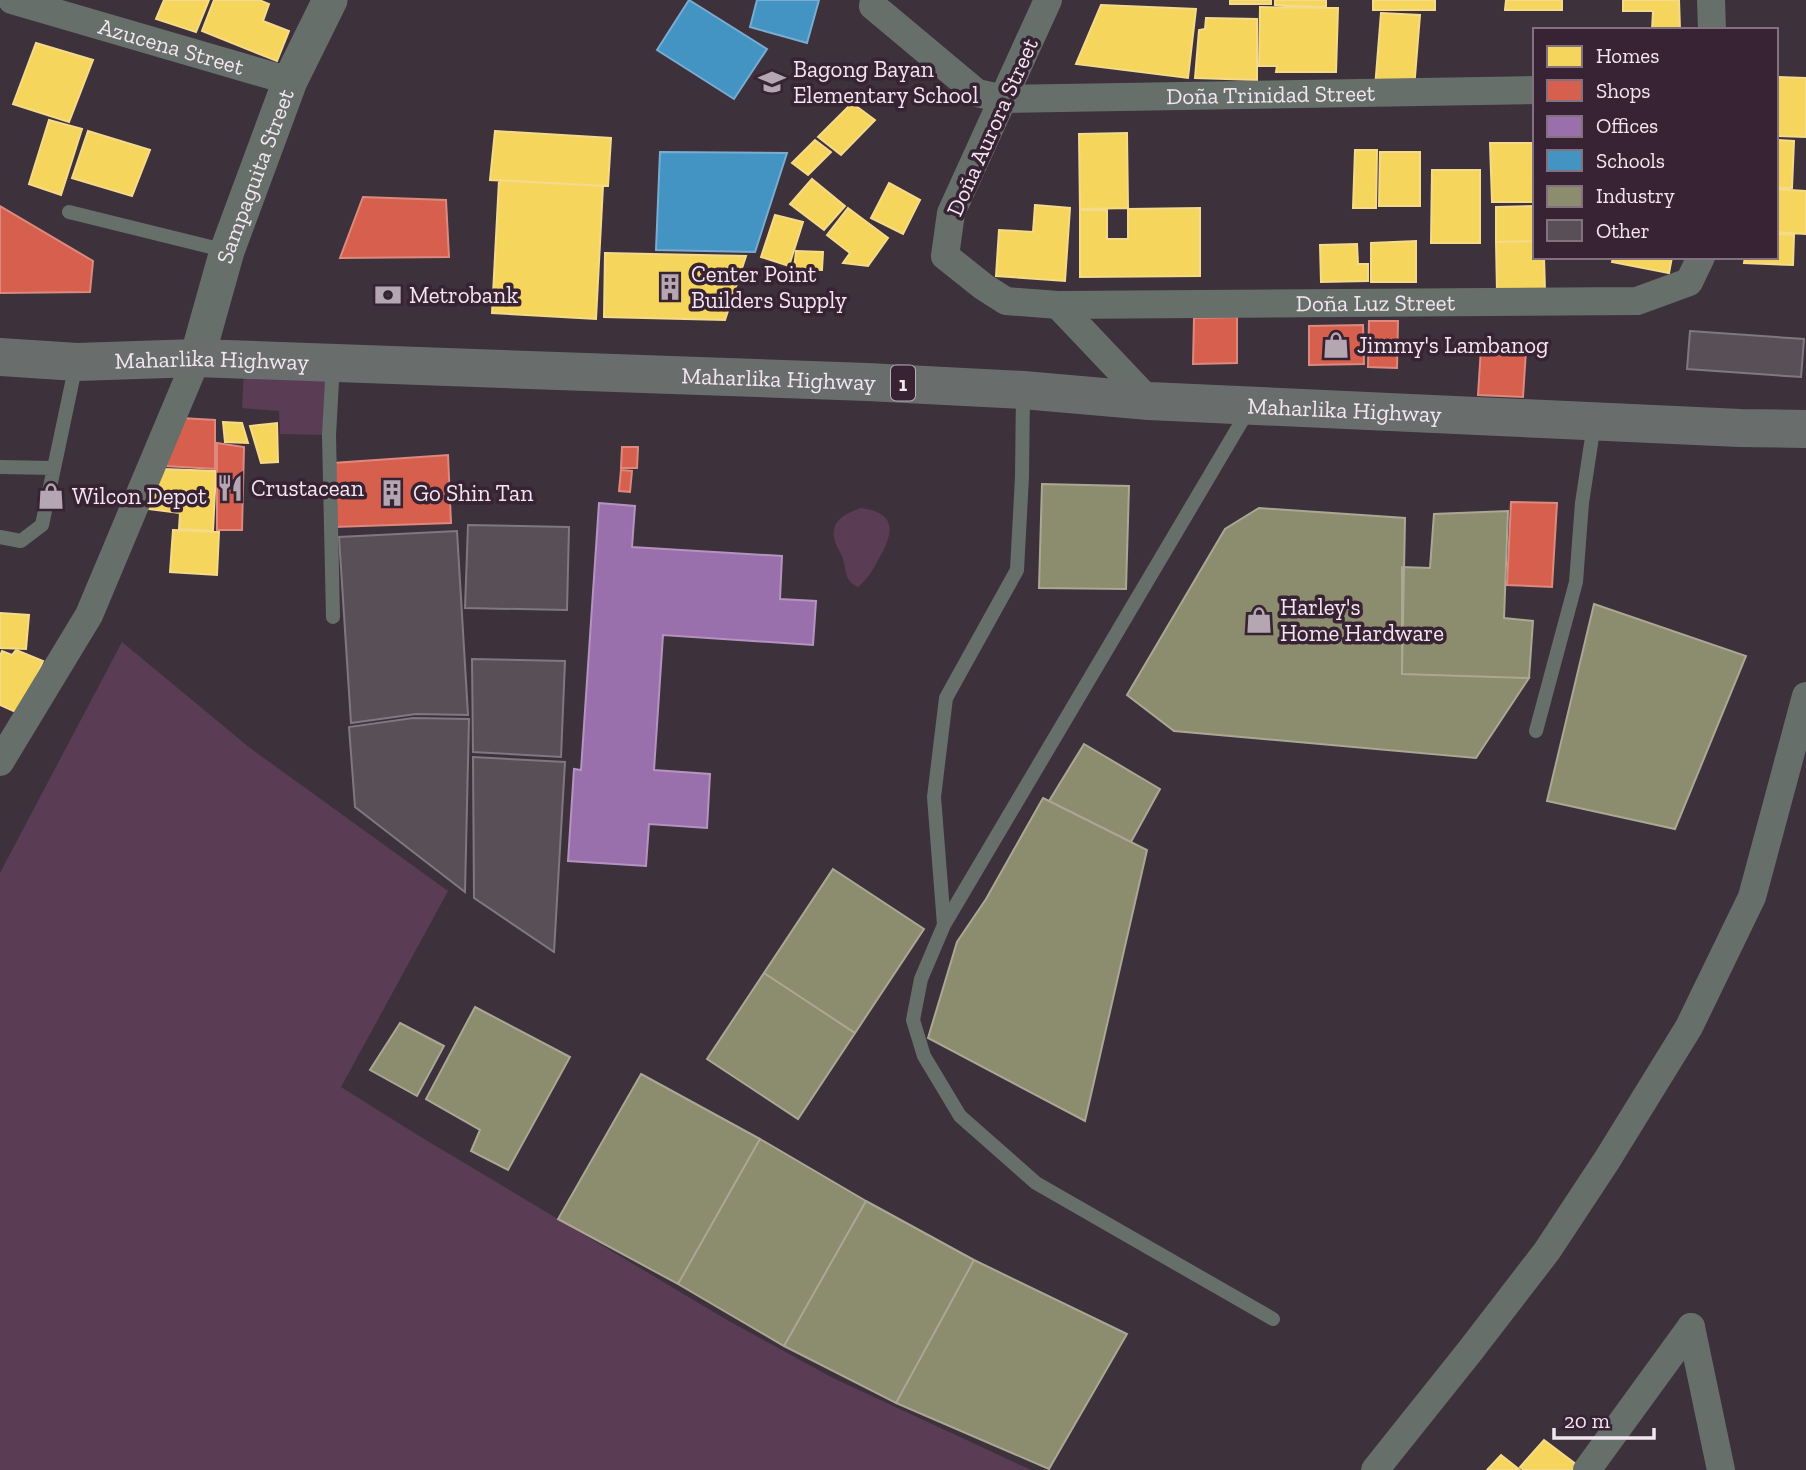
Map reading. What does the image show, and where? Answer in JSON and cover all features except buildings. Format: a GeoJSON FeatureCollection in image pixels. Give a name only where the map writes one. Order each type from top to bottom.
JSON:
{"type":"FeatureCollection","features":[{"type":"Feature","properties":{"kind":"main road","name":"Maharlika Highway"},"geometry":{"type":"LineString","coordinates":[[0,357],[76,362],[197,358],[867,382],[1023,390],[1149,401],[1806,429]]}},
{"type":"Feature","properties":{"kind":"street","name":"Azucena Street"},"geometry":{"type":"LineString","coordinates":[[12,0],[290,81]]}},
{"type":"Feature","properties":{"kind":"street","name":"Sampaguita Street"},"geometry":{"type":"LineString","coordinates":[[197,358],[227,251],[290,81],[330,0]]}},
{"type":"Feature","properties":{"kind":"street","name":"Doña Trinidad Street"},"geometry":{"type":"LineString","coordinates":[[874,0],[873,5],[977,93],[1004,99],[1533,90]]}},
{"type":"Feature","properties":{"kind":"street","name":"Doña Aurora Street"},"geometry":{"type":"LineString","coordinates":[[945,256],[951,213],[1048,0]]}},
{"type":"Feature","properties":{"kind":"street"},"geometry":{"type":"LineString","coordinates":[[1711,0],[1712,28]]}},
{"type":"Feature","properties":{"kind":"street","name":"Doña Luz Street"},"geometry":{"type":"LineString","coordinates":[[945,256],[1006,301],[1058,305],[1637,301],[1695,270]]}},
{"type":"Feature","properties":{"kind":"street"},"geometry":{"type":"LineString","coordinates":[[1058,305],[1149,401]]}},
{"type":"Feature","properties":{"kind":"street"},"geometry":{"type":"LineString","coordinates":[[0,762],[89,615],[197,358]]}},
{"type":"Feature","properties":{"kind":"street"},"geometry":{"type":"LineString","coordinates":[[1375,1470],[1546,1251],[1607,1160],[1689,1027],[1752,897],[1806,696]]}},
{"type":"Feature","properties":{"kind":"street"},"geometry":{"type":"LineString","coordinates":[[1587,1470],[1691,1326],[1721,1470]]}},
{"type":"Feature","properties":{"kind":"lane"},"geometry":{"type":"LineString","coordinates":[[69,212],[227,251]]}},
{"type":"Feature","properties":{"kind":"lane"},"geometry":{"type":"LineString","coordinates":[[0,537],[21,541],[42,525],[76,362]]}},
{"type":"Feature","properties":{"kind":"lane"},"geometry":{"type":"LineString","coordinates":[[333,363],[328,435],[333,617]]}},
{"type":"Feature","properties":{"kind":"lane"},"geometry":{"type":"LineString","coordinates":[[944,925],[934,797],[946,698],[1017,570],[1023,390]]}},
{"type":"Feature","properties":{"kind":"lane"},"geometry":{"type":"LineString","coordinates":[[1252,404],[944,925],[921,979],[913,1020],[924,1056],[960,1116],[1036,1183],[1273,1319]]}},
{"type":"Feature","properties":{"kind":"lane"},"geometry":{"type":"LineString","coordinates":[[1536,731],[1576,582],[1582,503],[1594,420]]}},
{"type":"Feature","properties":{"kind":"lane"},"geometry":{"type":"LineString","coordinates":[[0,467],[54,468]]}},
{"type":"Feature","properties":{"kind":"shaded area"},"geometry":{"type":"Polygon","coordinates":[[[333,363],[329,435],[280,434],[279,411],[242,408],[244,372],[333,363]]]}},
{"type":"Feature","properties":{"kind":"shaded area"},"geometry":{"type":"Polygon","coordinates":[[[861,508],[882,515],[887,520],[889,534],[874,567],[858,587],[848,578],[834,532],[841,518],[861,508]]]}},
{"type":"Feature","properties":{"kind":"shaded area"},"geometry":{"type":"Polygon","coordinates":[[[122,642],[250,748],[448,891],[341,1087],[727,1320],[833,1378],[1031,1470],[0,1470],[0,873],[122,642]]]}},
{"type":"Feature","properties":{"kind":"place","name":"Bagong Bayan Elementary School"},"geometry":{"type":"Point","coordinates":[772,82]}},
{"type":"Feature","properties":{"kind":"place","name":"Center Point Builders Supply"},"geometry":{"type":"Point","coordinates":[670,287]}},
{"type":"Feature","properties":{"kind":"place","name":"Metrobank"},"geometry":{"type":"Point","coordinates":[388,295]}},
{"type":"Feature","properties":{"kind":"place","name":"Jimmy's Lambanog"},"geometry":{"type":"Point","coordinates":[1336,345]}},
{"type":"Feature","properties":{"kind":"place","name":"Crustacean"},"geometry":{"type":"Point","coordinates":[230,488]}},
{"type":"Feature","properties":{"kind":"place","name":"Go Shin Tan"},"geometry":{"type":"Point","coordinates":[392,493]}},
{"type":"Feature","properties":{"kind":"place","name":"Wilcon Depot"},"geometry":{"type":"Point","coordinates":[51,496]}},
{"type":"Feature","properties":{"kind":"place","name":"Harley's Home Hardware"},"geometry":{"type":"Point","coordinates":[1259,620]}}]}
